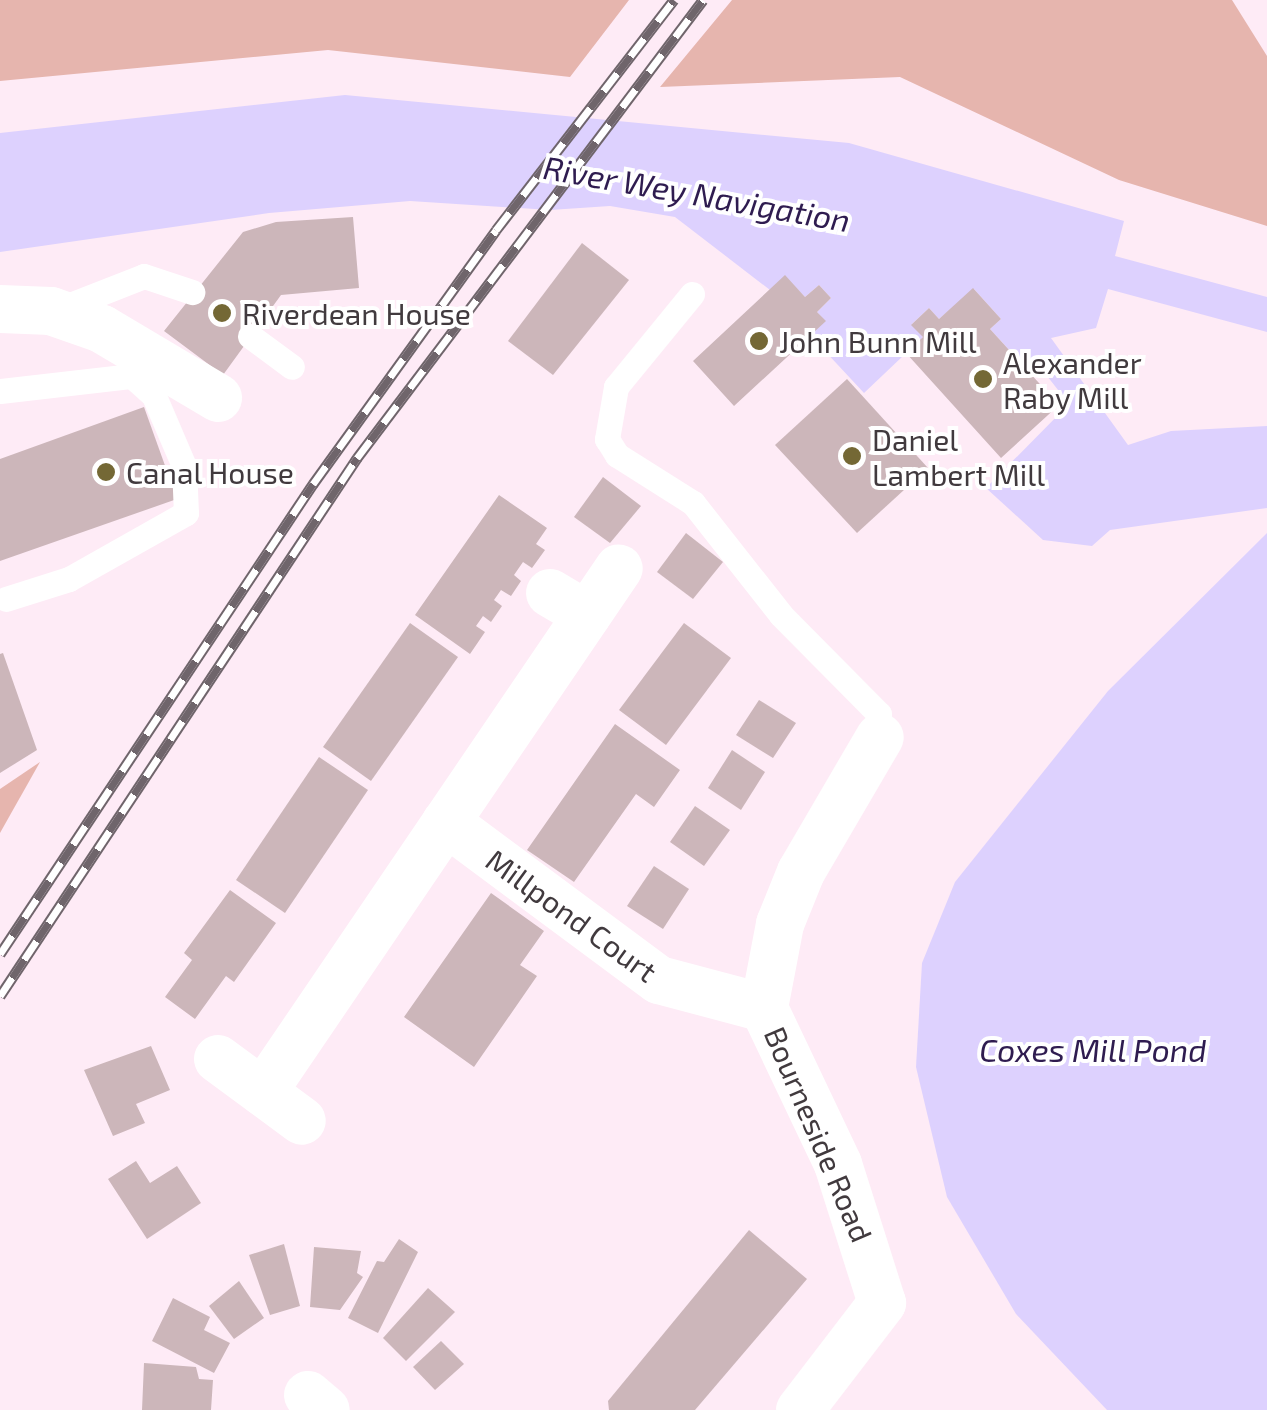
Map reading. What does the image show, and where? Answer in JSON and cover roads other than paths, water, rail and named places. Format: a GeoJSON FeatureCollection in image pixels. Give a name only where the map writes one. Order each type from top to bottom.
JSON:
{"type":"FeatureCollection","features":[{"type":"Feature","properties":{"kind":"street"},"geometry":{"type":"LineString","coordinates":[[0,309],[51,311],[102,329],[218,398]]}},
{"type":"Feature","properties":{"kind":"street"},"geometry":{"type":"LineString","coordinates":[[262,1092],[446,822],[569,604],[620,568]]}},
{"type":"Feature","properties":{"kind":"street","name":"Bourneside Road"},"geometry":{"type":"LineString","coordinates":[[800,1410],[882,1303],[838,1164],[764,1008],[780,924],[801,872],[880,737]]}},
{"type":"Feature","properties":{"kind":"street","name":"Millpond Court"},"geometry":{"type":"LineString","coordinates":[[446,822],[660,980],[764,1008]]}},
{"type":"Feature","properties":{"kind":"street"},"geometry":{"type":"LineString","coordinates":[[218,1059],[302,1121]]}},
{"type":"Feature","properties":{"kind":"lane"},"geometry":{"type":"LineString","coordinates":[[51,311],[144,276],[192,292]]}},
{"type":"Feature","properties":{"kind":"lane"},"geometry":{"type":"LineString","coordinates":[[692,294],[616,388],[608,439],[617,456],[694,503],[742,557],[781,615],[879,714],[880,737]]}},
{"type":"Feature","properties":{"kind":"lane"},"geometry":{"type":"LineString","coordinates":[[250,336],[292,367]]}},
{"type":"Feature","properties":{"kind":"lane"},"geometry":{"type":"LineString","coordinates":[[0,390],[132,376],[154,396],[184,466],[186,513],[69,579],[6,599]]}},
{"type":"Feature","properties":{"kind":"water","name":"River Wey Navigation"},"geometry":{"type":"Polygon","coordinates":[[[345,95],[849,143],[1124,221],[1115,256],[1267,297],[1267,332],[1108,289],[1096,328],[1051,338],[1128,445],[1171,431],[1267,426],[1267,508],[1110,530],[1092,546],[1043,540],[986,488],[1069,404],[1033,358],[1024,366],[990,329],[1001,319],[974,289],[939,319],[929,308],[912,324],[923,337],[864,393],[810,335],[825,321],[817,312],[831,298],[819,285],[805,297],[785,276],[770,290],[675,217],[610,206],[550,210],[410,201],[269,213],[0,252],[0,133],[345,95]]]}},
{"type":"Feature","properties":{"kind":"water","name":"Coxes Mill Pond"},"geometry":{"type":"Polygon","coordinates":[[[1267,533],[1267,1410],[1107,1410],[1016,1314],[947,1197],[916,1067],[922,963],[955,882],[1108,691],[1267,533]]]}},
{"type":"Feature","properties":{"kind":"railway"},"geometry":{"type":"LineString","coordinates":[[0,954],[313,484],[496,230],[674,0]]}},
{"type":"Feature","properties":{"kind":"railway"},"geometry":{"type":"LineString","coordinates":[[0,996],[357,458],[703,0]]}},
{"type":"Feature","properties":{"kind":"place","name":"Riverdean House"},"geometry":{"type":"Point","coordinates":[222,313]}},
{"type":"Feature","properties":{"kind":"place","name":"John Bunn Mill"},"geometry":{"type":"Point","coordinates":[759,341]}},
{"type":"Feature","properties":{"kind":"place","name":"Alexander Raby Mill"},"geometry":{"type":"Point","coordinates":[983,379]}},
{"type":"Feature","properties":{"kind":"place","name":"Daniel Lambert Mill"},"geometry":{"type":"Point","coordinates":[852,456]}},
{"type":"Feature","properties":{"kind":"place","name":"Canal House"},"geometry":{"type":"Point","coordinates":[106,472]}}]}
